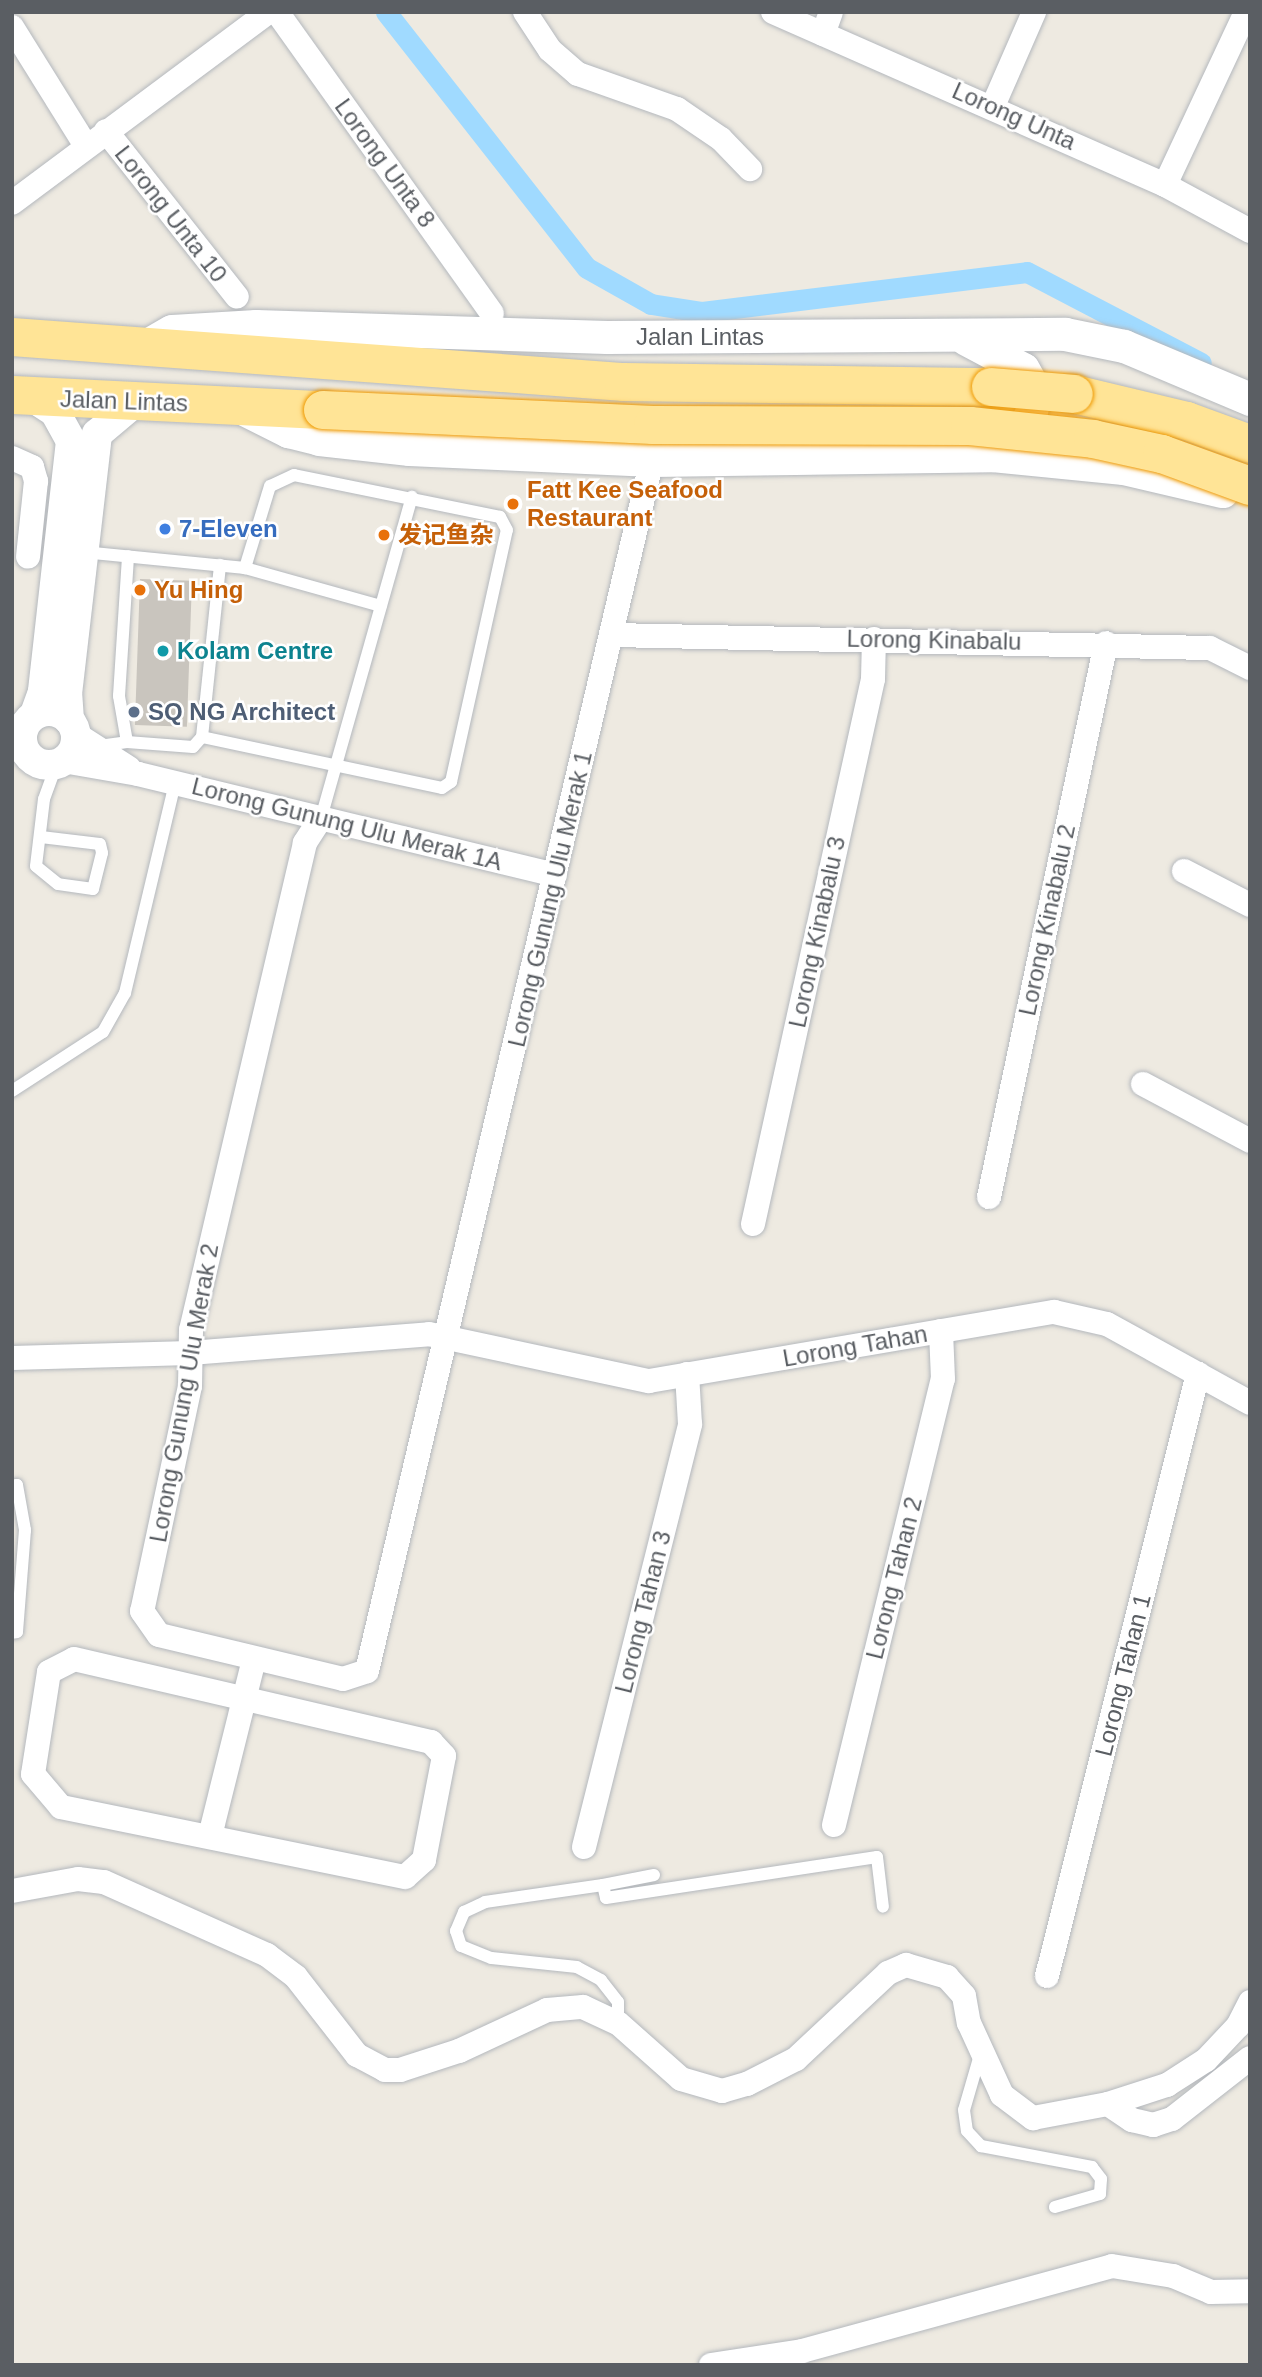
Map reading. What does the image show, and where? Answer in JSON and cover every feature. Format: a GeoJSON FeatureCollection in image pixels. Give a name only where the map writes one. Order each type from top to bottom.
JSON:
{"type":"FeatureCollection","features":[{"type":"Feature","properties":{"kind":"highway","name":"Jalan Lintas"},"geometry":{"type":"LineString","coordinates":[[15,335],[211,354],[624,382],[991,387],[1109,401],[1187,421],[1250,444]]}},
{"type":"Feature","properties":{"kind":"highway","name":"Jalan Lintas"},"geometry":{"type":"LineString","coordinates":[[22,396],[653,425],[970,426],[1093,439],[1162,454],[1250,486]]}},
{"type":"Feature","properties":{"kind":"main road","name":"Jalan Lintas"},"geometry":{"type":"LineString","coordinates":[[142,348],[172,331],[256,326],[607,337],[1065,334],[1099,339],[1250,399]]}},
{"type":"Feature","properties":{"kind":"main road"},"geometry":{"type":"LineString","coordinates":[[936,458],[1004,440],[1020,430],[1035,403],[1023,369],[958,335]]}},
{"type":"Feature","properties":{"kind":"main road","name":"Jalan Lintas"},"geometry":{"type":"LineString","coordinates":[[237,405],[288,430],[348,443],[652,460],[936,458],[992,455],[1124,468],[1228,492],[1250,503]]}},
{"type":"Feature","properties":{"kind":"street"},"geometry":{"type":"LineString","coordinates":[[524,12],[550,50],[579,74],[677,109],[721,139],[750,169]]}},
{"type":"Feature","properties":{"kind":"street","name":"Lorong Unta"},"geometry":{"type":"LineString","coordinates":[[773,12],[827,23],[993,106],[1165,185],[1250,231]]}},
{"type":"Feature","properties":{"kind":"street"},"geometry":{"type":"LineString","coordinates":[[993,106],[1034,12]]}},
{"type":"Feature","properties":{"kind":"street"},"geometry":{"type":"LineString","coordinates":[[1165,185],[1246,12]]}},
{"type":"Feature","properties":{"kind":"street"},"geometry":{"type":"LineString","coordinates":[[12,203],[263,14]]}},
{"type":"Feature","properties":{"kind":"street","name":"Lorong Unta 8"},"geometry":{"type":"LineString","coordinates":[[263,14],[492,313]]}},
{"type":"Feature","properties":{"kind":"street"},"geometry":{"type":"LineString","coordinates":[[12,27],[86,146]]}},
{"type":"Feature","properties":{"kind":"street","name":"Lorong Unta 10"},"geometry":{"type":"LineString","coordinates":[[106,131],[237,296]]}},
{"type":"Feature","properties":{"kind":"street"},"geometry":{"type":"LineString","coordinates":[[22,396],[55,412],[71,441],[70,556],[67,694],[81,734],[73,750],[42,764],[22,743],[25,722],[43,692],[70,556],[97,434],[135,402]]}},
{"type":"Feature","properties":{"kind":"street"},"geometry":{"type":"LineString","coordinates":[[12,458],[32,467],[36,481],[20,556],[70,556]]}},
{"type":"Feature","properties":{"kind":"street","name":"Lorong Gunung Ulu Merak 1"},"geometry":{"type":"LineString","coordinates":[[367,1671],[652,460]]}},
{"type":"Feature","properties":{"kind":"street","name":"Lorong Kinabalu"},"geometry":{"type":"LineString","coordinates":[[612,635],[1106,643],[1210,648],[1250,668]]}},
{"type":"Feature","properties":{"kind":"street","name":"Lorong Kinabalu 3"},"geometry":{"type":"LineString","coordinates":[[753,1224],[873,679],[874,639]]}},
{"type":"Feature","properties":{"kind":"street","name":"Lorong Kinabalu 2"},"geometry":{"type":"LineString","coordinates":[[989,1198],[1106,643]]}},
{"type":"Feature","properties":{"kind":"street"},"geometry":{"type":"LineString","coordinates":[[25,722],[56,712],[81,734]]}},
{"type":"Feature","properties":{"kind":"street","name":"Lorong Gunung Ulu Merak 1A"},"geometry":{"type":"LineString","coordinates":[[81,734],[138,774]]}},
{"type":"Feature","properties":{"kind":"street","name":"Lorong Gunung Ulu Merak 1A"},"geometry":{"type":"LineString","coordinates":[[42,764],[138,774],[175,782],[555,875]]}},
{"type":"Feature","properties":{"kind":"street","name":"Lorong Gunung Ulu Merak 2"},"geometry":{"type":"LineString","coordinates":[[321,818],[302,857],[191,1330],[190,1386],[142,1611],[159,1635],[343,1679],[367,1671]]}},
{"type":"Feature","properties":{"kind":"street"},"geometry":{"type":"LineString","coordinates":[[1184,871],[1250,905]]}},
{"type":"Feature","properties":{"kind":"street"},"geometry":{"type":"LineString","coordinates":[[1143,1084],[1250,1140]]}},
{"type":"Feature","properties":{"kind":"street","name":"Lorong Tahan"},"geometry":{"type":"LineString","coordinates":[[12,1358],[190,1353],[444,1337],[634,1380],[687,1374],[1054,1312],[1080,1314],[1107,1324],[1250,1403]]}},
{"type":"Feature","properties":{"kind":"street","name":"Lorong Tahan 2"},"geometry":{"type":"LineString","coordinates":[[834,1825],[943,1379],[941,1331]]}},
{"type":"Feature","properties":{"kind":"street","name":"Lorong Tahan 3"},"geometry":{"type":"LineString","coordinates":[[584,1847],[690,1424],[687,1374]]}},
{"type":"Feature","properties":{"kind":"street","name":"Lorong Tahan 1"},"geometry":{"type":"LineString","coordinates":[[1048,1976],[1198,1374]]}},
{"type":"Feature","properties":{"kind":"street"},"geometry":{"type":"LineString","coordinates":[[74,1659],[431,1742],[444,1756],[424,1860],[405,1877],[210,1836],[61,1807],[33,1774],[49,1672],[74,1659]]}},
{"type":"Feature","properties":{"kind":"street"},"geometry":{"type":"LineString","coordinates":[[210,1836],[254,1659]]}},
{"type":"Feature","properties":{"kind":"street"},"geometry":{"type":"LineString","coordinates":[[12,1891],[78,1879],[104,1882],[267,1955],[296,1977],[357,2056],[385,2070],[400,2070],[459,2051],[547,2010],[583,2007],[618,2023],[681,2079],[722,2091],[747,2084],[796,2059],[888,1973],[906,1965],[947,1977],[964,1996],[969,2023],[1002,2095],[1033,2118],[1108,2104],[1167,2085],[1206,2060],[1238,2026],[1250,2002]]}},
{"type":"Feature","properties":{"kind":"street"},"geometry":{"type":"LineString","coordinates":[[1108,2104],[1132,2120],[1153,2124],[1172,2119],[1250,2059]]}},
{"type":"Feature","properties":{"kind":"street"},"geometry":{"type":"LineString","coordinates":[[711,2365],[802,2351],[1112,2266],[1173,2276],[1211,2292],[1250,2291]]}},
{"type":"Feature","properties":{"kind":"lane"},"geometry":{"type":"LineString","coordinates":[[202,737],[442,788],[451,782],[507,530],[500,517],[294,475],[270,486],[245,568]]}},
{"type":"Feature","properties":{"kind":"lane"},"geometry":{"type":"LineString","coordinates":[[321,818],[338,767],[412,497]]}},
{"type":"Feature","properties":{"kind":"lane"},"geometry":{"type":"LineString","coordinates":[[70,556],[128,556],[245,568],[381,607]]}},
{"type":"Feature","properties":{"kind":"lane"},"geometry":{"type":"LineString","coordinates":[[127,742],[119,696],[128,556]]}},
{"type":"Feature","properties":{"kind":"lane"},"geometry":{"type":"LineString","coordinates":[[81,734],[127,742],[193,747],[202,737],[220,565]]}},
{"type":"Feature","properties":{"kind":"lane"},"geometry":{"type":"LineString","coordinates":[[41,837],[100,844],[102,853],[93,889],[69,887],[44,875],[35,857],[41,837],[44,799],[42,764]]}},
{"type":"Feature","properties":{"kind":"lane"},"geometry":{"type":"LineString","coordinates":[[12,1091],[103,1032],[125,993],[175,782]]}},
{"type":"Feature","properties":{"kind":"lane"},"geometry":{"type":"LineString","coordinates":[[12,1486],[17,1485],[25,1531],[17,1632],[12,1633]]}},
{"type":"Feature","properties":{"kind":"lane"},"geometry":{"type":"LineString","coordinates":[[603,1885],[606,1898],[877,1857],[883,1907]]}},
{"type":"Feature","properties":{"kind":"lane"},"geometry":{"type":"LineString","coordinates":[[618,2023],[618,2002],[601,1980],[577,1967],[491,1958],[461,1946],[456,1931],[464,1912],[485,1902],[654,1875]]}},
{"type":"Feature","properties":{"kind":"lane"},"geometry":{"type":"LineString","coordinates":[[982,2048],[964,2110],[967,2131],[981,2146],[1092,2167],[1101,2179],[1100,2194],[1055,2207]]}},
{"type":"Feature","properties":{"kind":"building","name":"Kolam Centre"},"geometry":{"type":"Polygon","coordinates":[[[140,579],[192,581],[187,727],[135,725],[140,579]]]}},
{"type":"Feature","properties":{"kind":"waterway"},"geometry":{"type":"LineString","coordinates":[[386,12],[587,268],[651,304],[702,312],[1027,272],[1201,363]]}},
{"type":"Feature","properties":{"kind":"place","name":"Fatt Kee Seafood Restaurant"},"geometry":{"type":"Point","coordinates":[513,504]}},
{"type":"Feature","properties":{"kind":"place","name":"7-Eleven"},"geometry":{"type":"Point","coordinates":[165,529]}},
{"type":"Feature","properties":{"kind":"place","name":"发记鱼杂"},"geometry":{"type":"Point","coordinates":[384,535]}},
{"type":"Feature","properties":{"kind":"place","name":"Yu Hing"},"geometry":{"type":"Point","coordinates":[140,590]}},
{"type":"Feature","properties":{"kind":"place","name":"Kolam Centre"},"geometry":{"type":"Point","coordinates":[163,651]}},
{"type":"Feature","properties":{"kind":"place","name":"SQ NG Architect"},"geometry":{"type":"Point","coordinates":[134,712]}}]}
